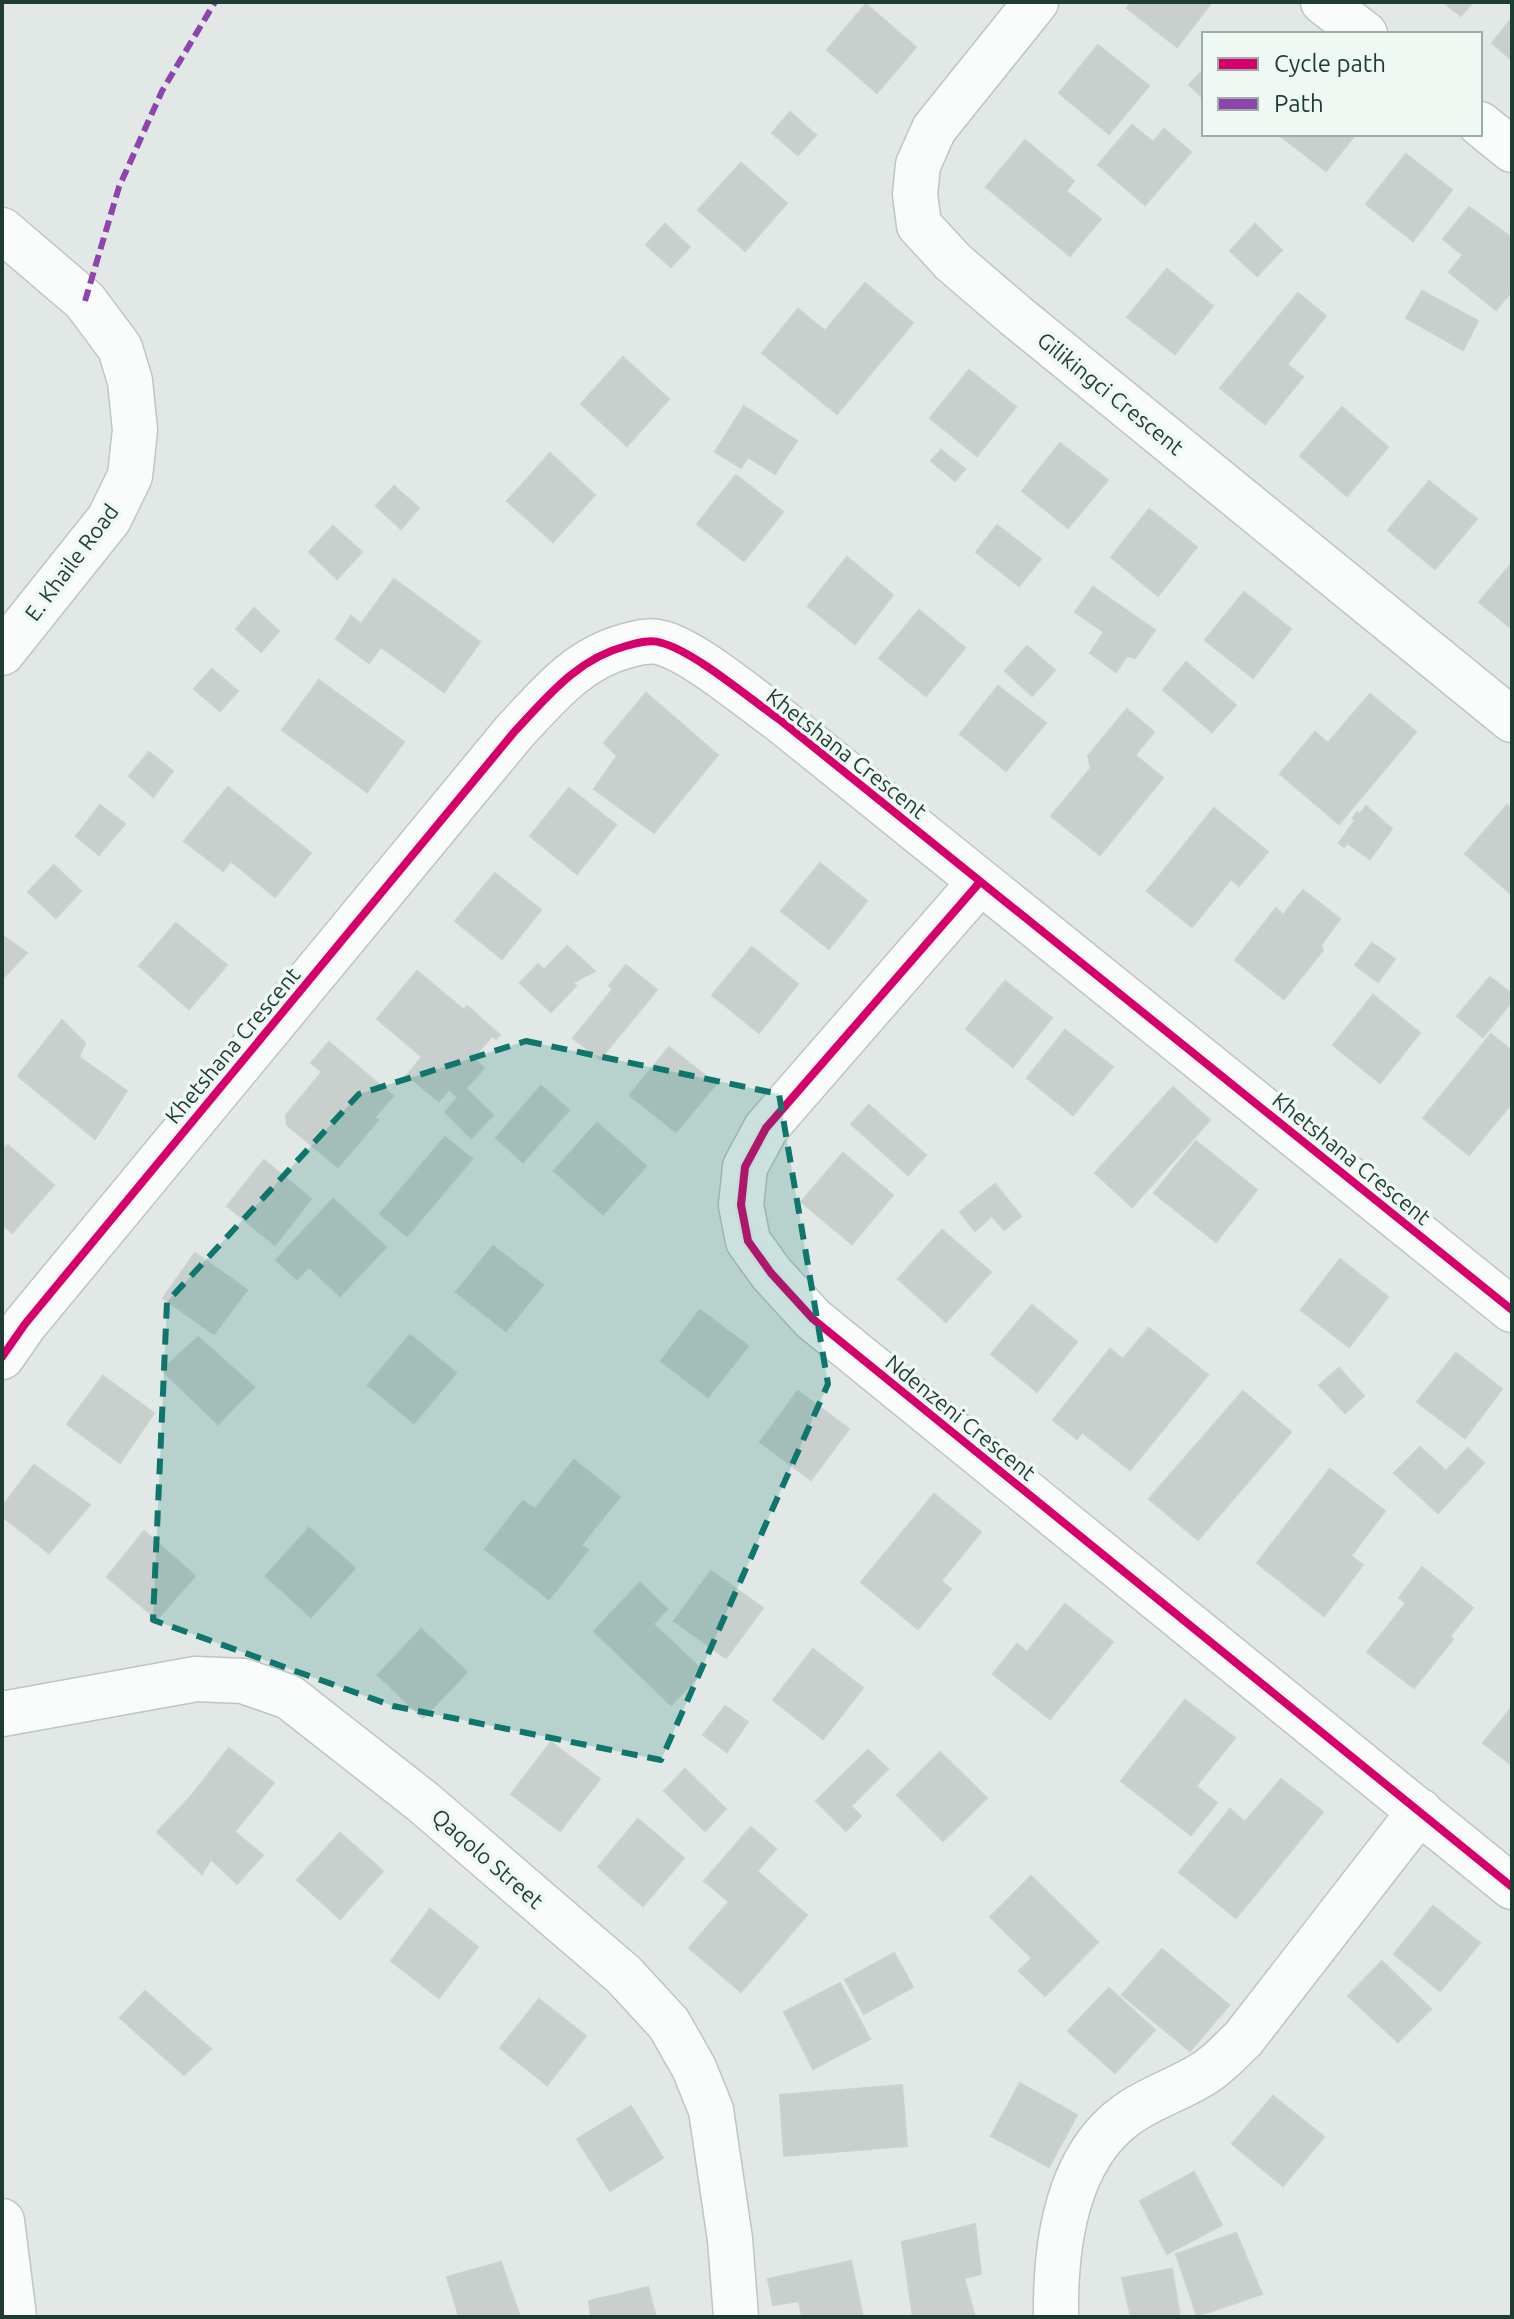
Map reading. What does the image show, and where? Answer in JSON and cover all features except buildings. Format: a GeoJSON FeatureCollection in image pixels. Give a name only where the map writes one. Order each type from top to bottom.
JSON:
{"type":"FeatureCollection","features":[{"type":"Feature","properties":{"kind":"street","name":"Gilikingci Crescent"},"geometry":{"type":"LineString","coordinates":[[1036,2],[934,129],[918,165],[915,194],[919,225],[953,262],[1016,316],[1512,720]]}},
{"type":"Feature","properties":{"kind":"street"},"geometry":{"type":"LineString","coordinates":[[1323,2],[1362,32]]}},
{"type":"Feature","properties":{"kind":"street"},"geometry":{"type":"LineString","coordinates":[[1482,126],[1512,150]]}},
{"type":"Feature","properties":{"kind":"street","name":"E. Khaile Road"},"geometry":{"type":"LineString","coordinates":[[2,230],[85,301],[120,348],[130,381],[135,430],[130,476],[109,519],[2,653]]}},
{"type":"Feature","properties":{"kind":"street","name":"Khetshana Crescent"},"geometry":{"type":"LineString","coordinates":[[2,1357],[25,1324],[515,731],[553,690],[587,660],[641,642],[660,642],[685,653],[780,720],[1512,1310]]}},
{"type":"Feature","properties":{"kind":"street","name":"Ndenzeni Crescent"},"geometry":{"type":"LineString","coordinates":[[980,882],[766,1128],[745,1167],[741,1205],[748,1241],[771,1273],[813,1319],[1512,1887]]}},
{"type":"Feature","properties":{"kind":"street","name":"Qaqolo Street"},"geometry":{"type":"LineString","coordinates":[[2,1714],[196,1679],[243,1681],[289,1697],[412,1793],[624,1975],[669,2024],[694,2068],[711,2110],[730,2239],[736,2317]]}},
{"type":"Feature","properties":{"kind":"street"},"geometry":{"type":"LineString","coordinates":[[1056,2317],[1060,2234],[1077,2177],[1099,2141],[1126,2115],[1208,2071],[1243,2039],[1420,1811]]}},
{"type":"Feature","properties":{"kind":"street"},"geometry":{"type":"LineString","coordinates":[[2,2221],[14,2317]]}},
{"type":"Feature","properties":{"kind":"highlighted area"},"geometry":{"type":"Polygon","coordinates":[[[526,1041],[779,1094],[828,1384],[661,1760],[393,1706],[153,1620],[167,1302],[359,1094],[526,1041]]]}},
{"type":"Feature","properties":{"kind":"marked path"},"geometry":{"type":"LineString","coordinates":[[85,301],[119,187],[162,91],[215,2]]}},
{"type":"Feature","properties":{"kind":"cycle path"},"geometry":{"type":"LineString","coordinates":[[2,1357],[25,1324],[515,731],[578,669],[609,652],[648,641],[662,643],[690,656],[780,720],[1512,1310]]}},
{"type":"Feature","properties":{"kind":"cycle path"},"geometry":{"type":"LineString","coordinates":[[980,882],[766,1128],[745,1167],[741,1205],[748,1241],[771,1273],[813,1319],[1512,1887]]}}]}
